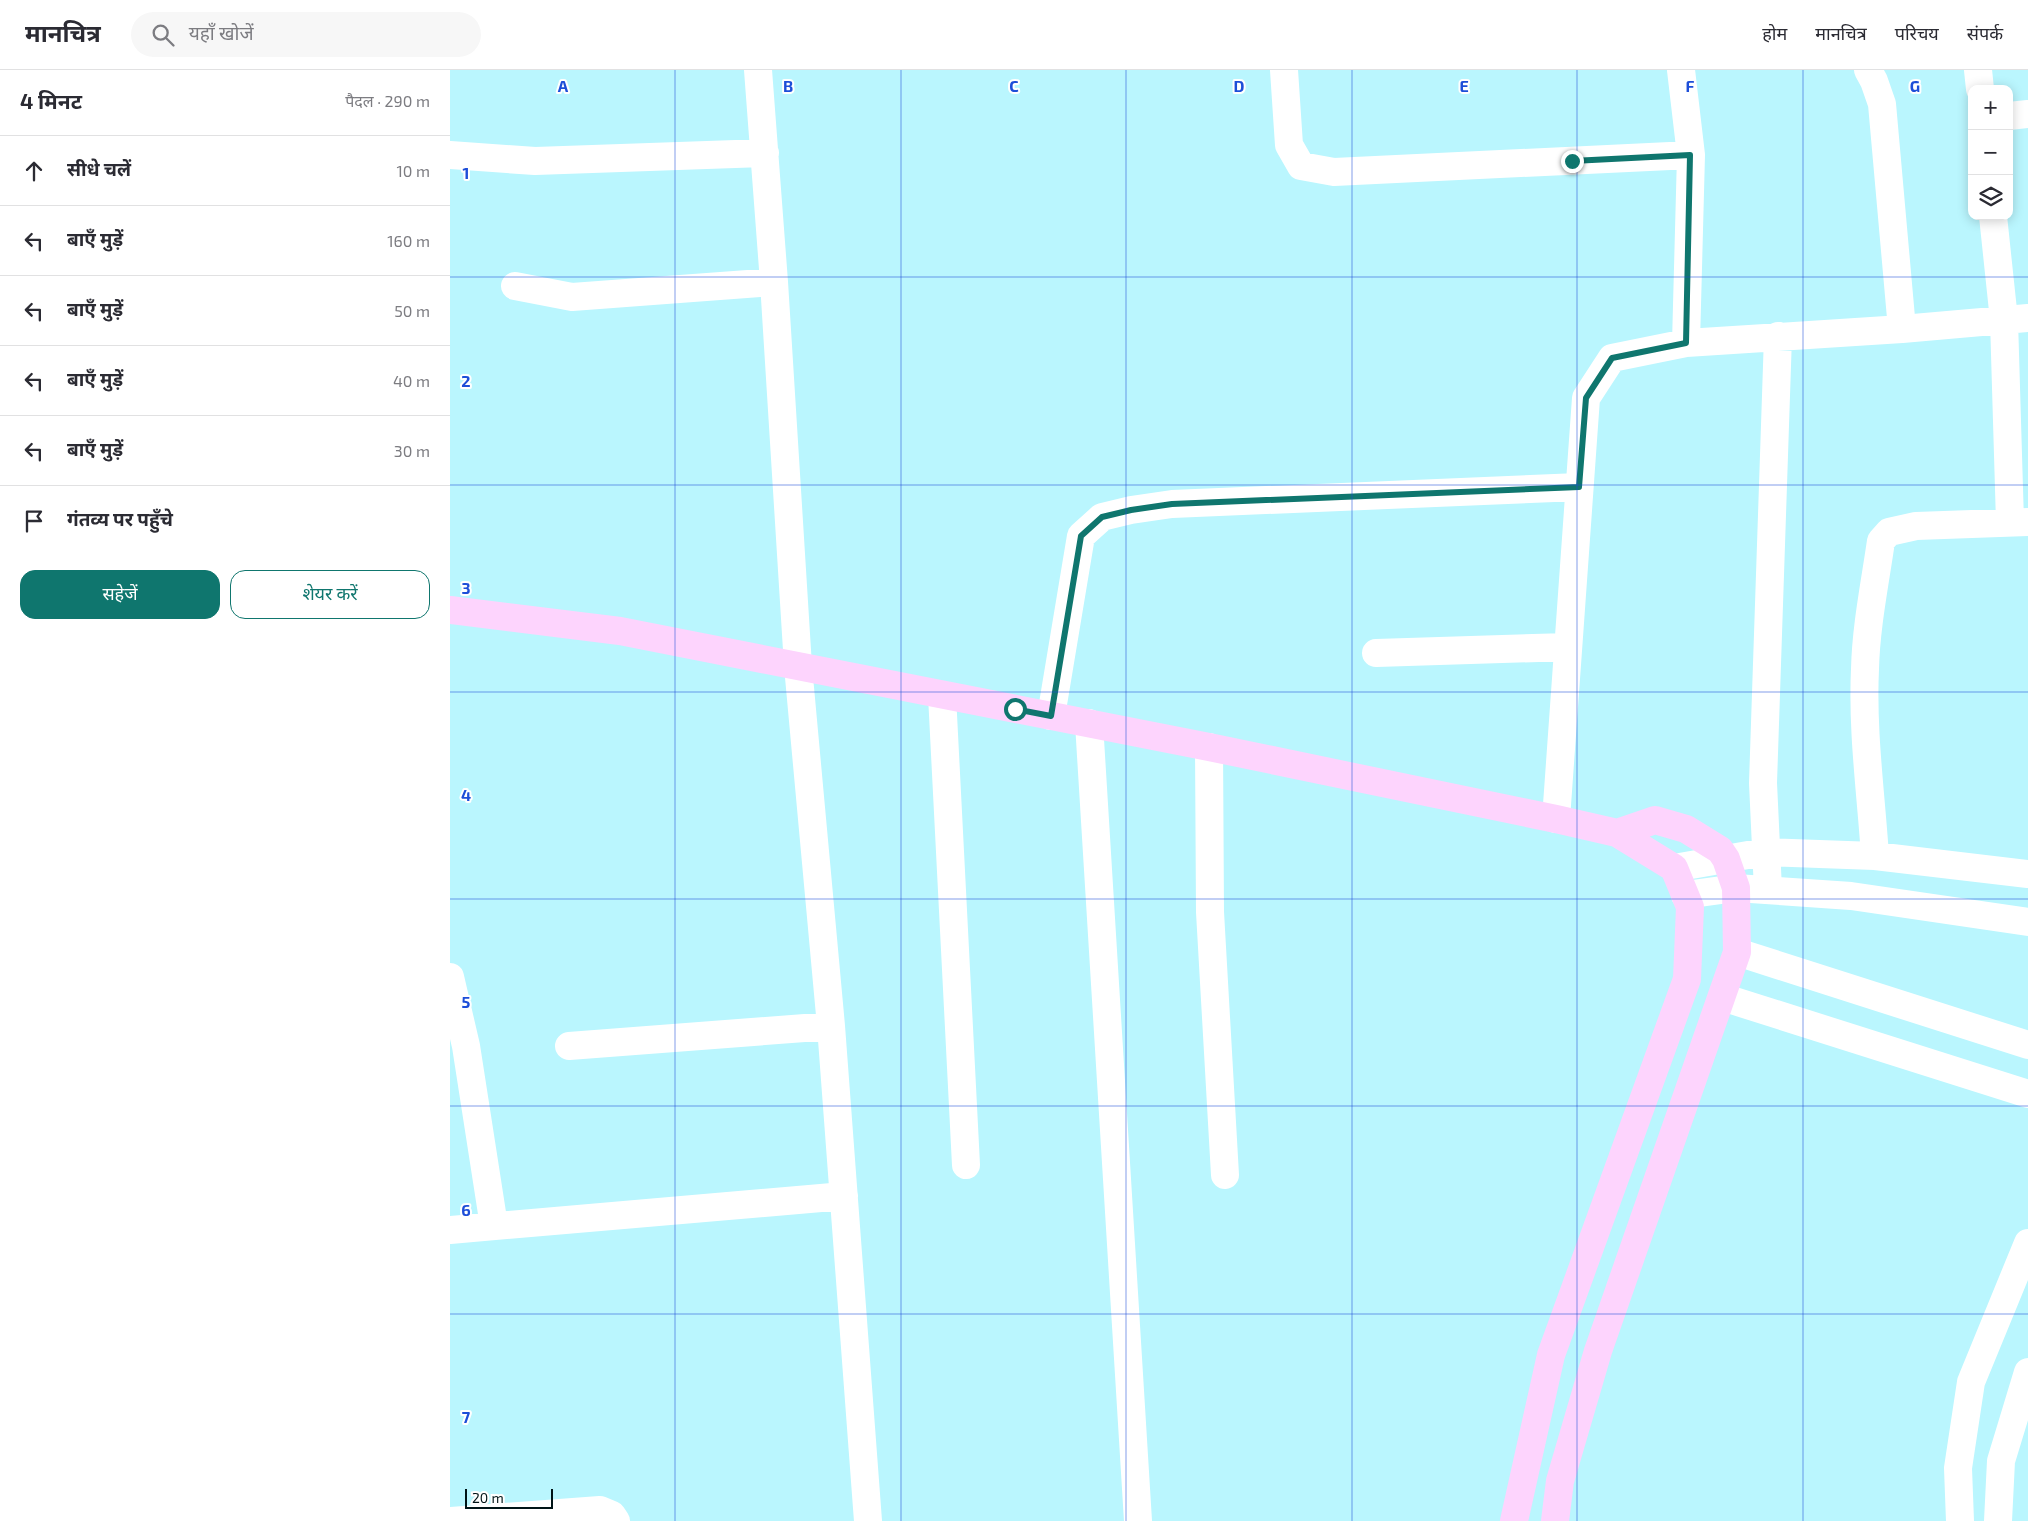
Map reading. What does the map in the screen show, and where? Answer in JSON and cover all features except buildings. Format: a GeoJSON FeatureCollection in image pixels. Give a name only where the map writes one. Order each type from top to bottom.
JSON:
{"type":"FeatureCollection","features":[{"type":"Feature","properties":{"kind":"main road"},"geometry":{"type":"LineString","coordinates":[[450,610],[620,631],[1209,747],[1556,819],[1616,833],[1674,868],[1690,907],[1687,979],[1551,1355],[1514,1521]]}},
{"type":"Feature","properties":{"kind":"main road"},"geometry":{"type":"LineString","coordinates":[[1554,1521],[1560,1481],[1598,1351],[1737,952],[1736,888],[1726,859],[1720,850],[1686,830],[1655,820],[1616,833]]}},
{"type":"Feature","properties":{"kind":"street"},"geometry":{"type":"LineString","coordinates":[[758,70],[774,282],[798,666],[831,1026],[868,1521]]}},
{"type":"Feature","properties":{"kind":"street"},"geometry":{"type":"LineString","coordinates":[[1284,70],[1289,145],[1301,166],[1334,172],[1690,155]]}},
{"type":"Feature","properties":{"kind":"street"},"geometry":{"type":"LineString","coordinates":[[1681,70],[1690,155],[1686,343]]}},
{"type":"Feature","properties":{"kind":"street"},"geometry":{"type":"LineString","coordinates":[[1868,70],[1882,104],[1902,330]]}},
{"type":"Feature","properties":{"kind":"street"},"geometry":{"type":"LineString","coordinates":[[1978,70],[1980,85]]}},
{"type":"Feature","properties":{"kind":"street"},"geometry":{"type":"LineString","coordinates":[[2013,116],[2028,114]]}},
{"type":"Feature","properties":{"kind":"street"},"geometry":{"type":"LineString","coordinates":[[450,155],[535,161],[765,153]]}},
{"type":"Feature","properties":{"kind":"street"},"geometry":{"type":"LineString","coordinates":[[1876,856],[1865,718],[1865,671],[1866,645],[1880,541],[1889,532],[1916,526],[2019,522],[2016,319],[1994,220]]}},
{"type":"Feature","properties":{"kind":"street"},"geometry":{"type":"LineString","coordinates":[[515,286],[572,297],[774,282]]}},
{"type":"Feature","properties":{"kind":"street"},"geometry":{"type":"LineString","coordinates":[[1556,819],[1586,398],[1612,358],[1686,343],[1902,330],[2016,319]]}},
{"type":"Feature","properties":{"kind":"street"},"geometry":{"type":"LineString","coordinates":[[1768,890],[1763,783],[1778,336]]}},
{"type":"Feature","properties":{"kind":"street"},"geometry":{"type":"LineString","coordinates":[[1051,716],[1081,536],[1102,517],[1131,510],[1172,504],[1579,487]]}},
{"type":"Feature","properties":{"kind":"street"},"geometry":{"type":"LineString","coordinates":[[1376,653],[1568,647]]}},
{"type":"Feature","properties":{"kind":"street"},"geometry":{"type":"LineString","coordinates":[[942,695],[966,1165]]}},
{"type":"Feature","properties":{"kind":"street"},"geometry":{"type":"LineString","coordinates":[[1088,723],[1138,1521]]}},
{"type":"Feature","properties":{"kind":"street"},"geometry":{"type":"LineString","coordinates":[[1209,747],[1210,912],[1225,1174]]}},
{"type":"Feature","properties":{"kind":"street"},"geometry":{"type":"LineString","coordinates":[[1674,868],[1765,852],[1876,856],[2028,874]]}},
{"type":"Feature","properties":{"kind":"street"},"geometry":{"type":"LineString","coordinates":[[1685,895],[1736,888],[1851,896],[2028,922]]}},
{"type":"Feature","properties":{"kind":"street"},"geometry":{"type":"LineString","coordinates":[[1737,952],[2028,1045]]}},
{"type":"Feature","properties":{"kind":"street"},"geometry":{"type":"LineString","coordinates":[[450,977],[466,1046],[494,1226]]}},
{"type":"Feature","properties":{"kind":"street"},"geometry":{"type":"LineString","coordinates":[[1722,997],[2028,1094]]}},
{"type":"Feature","properties":{"kind":"street"},"geometry":{"type":"LineString","coordinates":[[569,1046],[831,1026]]}},
{"type":"Feature","properties":{"kind":"street"},"geometry":{"type":"LineString","coordinates":[[450,1230],[844,1196]]}},
{"type":"Feature","properties":{"kind":"street"},"geometry":{"type":"LineString","coordinates":[[1960,1521],[1958,1468],[1971,1382],[2028,1243]]}},
{"type":"Feature","properties":{"kind":"street"},"geometry":{"type":"LineString","coordinates":[[1998,1521],[2001,1461],[2028,1372]]}},
{"type":"Feature","properties":{"kind":"street"},"geometry":{"type":"LineString","coordinates":[[450,1521],[567,1517],[600,1510],[612,1515],[616,1521]]}},
{"type":"Feature","properties":{"kind":"route"},"geometry":{"type":"LineString","coordinates":[[1015,709],[1051,716],[1081,536],[1102,517],[1131,510],[1172,504],[1579,487],[1586,398],[1612,358],[1686,343],[1690,155],[1572,161]]}}]}
